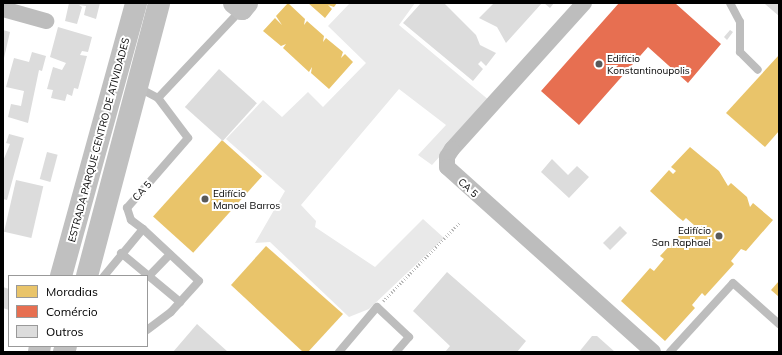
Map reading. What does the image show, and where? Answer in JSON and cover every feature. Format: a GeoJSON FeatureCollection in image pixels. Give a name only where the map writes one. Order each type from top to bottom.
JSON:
{"type":"FeatureCollection","features":[{"type":"Feature","properties":{"kind":"main road","name":"ESTRADA PARQUE CENTRO DE ATIVIDADES"},"geometry":{"type":"LineString","coordinates":[[61,275],[136,3]]}},
{"type":"Feature","properties":{"kind":"main road","name":"ESTRADA PARQUE CENTRO DE ATIVIDADES"},"geometry":{"type":"LineString","coordinates":[[87,275],[135,85],[158,3]]}},
{"type":"Feature","properties":{"kind":"street","name":"CA 5"},"geometry":{"type":"LineString","coordinates":[[584,3],[452,149],[447,157],[447,167],[653,352]]}},
{"type":"Feature","properties":{"kind":"street"},"geometry":{"type":"LineString","coordinates":[[3,9],[46,21]]}},
{"type":"Feature","properties":{"kind":"lane"},"geometry":{"type":"LineString","coordinates":[[730,3],[740,22],[740,52],[758,70]]}},
{"type":"Feature","properties":{"kind":"lane"},"geometry":{"type":"LineString","coordinates":[[158,98],[241,5]]}},
{"type":"Feature","properties":{"kind":"lane","name":"CA 5"},"geometry":{"type":"LineString","coordinates":[[135,85],[158,98],[188,138],[127,208],[131,220],[199,281],[153,329],[148,330]]}},
{"type":"Feature","properties":{"kind":"lane"},"geometry":{"type":"LineString","coordinates":[[105,275],[121,253],[138,238],[142,229]]}},
{"type":"Feature","properties":{"kind":"lane"},"geometry":{"type":"LineString","coordinates":[[121,253],[148,275]]}},
{"type":"Feature","properties":{"kind":"lane"},"geometry":{"type":"LineString","coordinates":[[170,254],[149,276],[180,302]]}},
{"type":"Feature","properties":{"kind":"lane"},"geometry":{"type":"LineString","coordinates":[[670,352],[733,283],[779,324]]}},
{"type":"Feature","properties":{"kind":"lane"},"geometry":{"type":"LineString","coordinates":[[339,352],[377,307],[409,337],[396,352]]}},
{"type":"Feature","properties":{"kind":"path"},"geometry":{"type":"LineString","coordinates":[[377,307],[459,223]]}},
{"type":"Feature","properties":{"kind":"shaded area"},"geometry":{"type":"Polygon","coordinates":[[[350,3],[415,3],[399,25],[490,101],[432,165],[418,155],[446,125],[399,89],[301,205],[316,221],[315,227],[375,267],[423,219],[444,238],[369,309],[349,317],[270,242],[255,243],[285,191],[226,139],[263,100],[282,117],[308,92],[323,107],[366,63],[328,26],[350,3]]]}},
{"type":"Feature","properties":{"kind":"building: Moradias"},"geometry":{"type":"Polygon","coordinates":[[[288,3],[305,19],[304,25],[307,21],[324,36],[323,42],[326,38],[343,52],[341,58],[345,54],[353,62],[329,89],[311,73],[312,67],[309,72],[283,48],[286,44],[281,46],[263,31],[275,18],[282,25],[276,16],[288,3]]]}},
{"type":"Feature","properties":{"kind":"building: Moradias"},"geometry":{"type":"Polygon","coordinates":[[[308,3],[337,3],[334,7],[328,5],[332,9],[325,18],[308,3]]]}},
{"type":"Feature","properties":{"kind":"building: Moradias"},"geometry":{"type":"Polygon","coordinates":[[[779,55],[779,131],[765,147],[726,113],[779,55]]]}},
{"type":"Feature","properties":{"kind":"building: Moradias","name":"Edifício Manoel Barros"},"geometry":{"type":"Polygon","coordinates":[[[222,140],[262,176],[193,253],[153,217],[222,140]]]}},
{"type":"Feature","properties":{"kind":"building: Moradias","name":"Edifício San Raphael"},"geometry":{"type":"Polygon","coordinates":[[[690,147],[719,171],[728,186],[731,183],[747,197],[750,207],[753,203],[773,220],[746,251],[741,249],[731,261],[734,264],[705,296],[702,293],[692,305],[695,308],[665,341],[621,301],[650,268],[654,271],[664,259],[660,256],[689,225],[694,225],[686,218],[683,221],[650,191],[669,170],[673,174],[676,171],[671,167],[690,147]]]}},
{"type":"Feature","properties":{"kind":"building: Moradias"},"geometry":{"type":"Polygon","coordinates":[[[266,246],[343,314],[308,352],[303,352],[231,285],[266,246]]]}},
{"type":"Feature","properties":{"kind":"building: Moradias"},"geometry":{"type":"Polygon","coordinates":[[[779,281],[779,297],[771,290],[779,281]]]}},
{"type":"Feature","properties":{"kind":"building: Comércio","name":"Edifício Konstantinoupolis"},"geometry":{"type":"Polygon","coordinates":[[[619,3],[675,3],[721,44],[688,83],[648,47],[579,125],[541,91],[619,3]]]}},
{"type":"Feature","properties":{"kind":"building: Outros"},"geometry":{"type":"Polygon","coordinates":[[[69,3],[100,3],[96,19],[84,15],[86,6],[79,5],[82,7],[77,24],[65,21],[69,3]]]}},
{"type":"Feature","properties":{"kind":"building: Outros"},"geometry":{"type":"Polygon","coordinates":[[[421,3],[444,3],[476,35],[480,45],[496,53],[486,66],[481,61],[478,64],[483,69],[473,81],[403,23],[421,3]]]}},
{"type":"Feature","properties":{"kind":"building: Outros"},"geometry":{"type":"Polygon","coordinates":[[[494,3],[542,3],[506,43],[497,27],[479,18],[494,3]]]}},
{"type":"Feature","properties":{"kind":"building: Outros"},"geometry":{"type":"Polygon","coordinates":[[[544,3],[554,3],[550,8],[544,3]]]}},
{"type":"Feature","properties":{"kind":"building: Outros"},"geometry":{"type":"Polygon","coordinates":[[[779,3],[779,16],[765,4],[779,3]]]}},
{"type":"Feature","properties":{"kind":"building: Outros"},"geometry":{"type":"Polygon","coordinates":[[[58,27],[92,37],[88,52],[82,51],[80,55],[87,56],[78,89],[74,88],[72,96],[67,94],[65,101],[51,98],[53,90],[47,89],[53,67],[62,70],[66,63],[50,57],[58,27]]]}},
{"type":"Feature","properties":{"kind":"building: Outros"},"geometry":{"type":"Polygon","coordinates":[[[3,30],[10,32],[4,58],[3,57],[3,30]]]}},
{"type":"Feature","properties":{"kind":"building: Outros"},"geometry":{"type":"Polygon","coordinates":[[[730,30],[733,32],[727,40],[724,37],[730,30]]]}},
{"type":"Feature","properties":{"kind":"building: Outros"},"geometry":{"type":"Polygon","coordinates":[[[32,52],[46,56],[42,71],[39,70],[28,123],[8,117],[11,104],[21,106],[24,91],[6,87],[14,58],[29,62],[32,52]]]}},
{"type":"Feature","properties":{"kind":"building: Outros"},"geometry":{"type":"Polygon","coordinates":[[[219,69],[257,103],[223,141],[185,107],[219,69]]]}},
{"type":"Feature","properties":{"kind":"building: Outros"},"geometry":{"type":"Polygon","coordinates":[[[9,134],[24,138],[7,200],[3,199],[3,161],[10,144],[6,143],[9,134]]]}},
{"type":"Feature","properties":{"kind":"building: Outros"},"geometry":{"type":"Polygon","coordinates":[[[47,152],[58,155],[50,182],[40,179],[47,152]]]}},
{"type":"Feature","properties":{"kind":"building: Outros"},"geometry":{"type":"Polygon","coordinates":[[[552,159],[568,175],[577,166],[589,177],[569,198],[541,172],[552,159]]]}},
{"type":"Feature","properties":{"kind":"building: Outros"},"geometry":{"type":"Polygon","coordinates":[[[16,180],[43,186],[31,238],[4,232],[16,180]]]}},
{"type":"Feature","properties":{"kind":"building: Outros"},"geometry":{"type":"Polygon","coordinates":[[[620,226],[627,233],[610,250],[603,243],[620,226]]]}},
{"type":"Feature","properties":{"kind":"building: Outros"},"geometry":{"type":"Polygon","coordinates":[[[447,272],[526,341],[517,352],[445,352],[450,346],[413,311],[447,272]]]}},
{"type":"Feature","properties":{"kind":"building: Outros"},"geometry":{"type":"Polygon","coordinates":[[[3,287],[8,289],[8,310],[3,308],[3,287]]]}},
{"type":"Feature","properties":{"kind":"building: Outros"},"geometry":{"type":"Polygon","coordinates":[[[197,324],[228,352],[173,352],[197,324]]]}},
{"type":"Feature","properties":{"kind":"building: Outros"},"geometry":{"type":"Polygon","coordinates":[[[592,336],[597,336],[615,352],[579,352],[592,336]]]}},
{"type":"Feature","properties":{"kind":"place","name":"Edifício Konstantinoupolis"},"geometry":{"type":"Point","coordinates":[599,64]}},
{"type":"Feature","properties":{"kind":"place","name":"Edifício Manoel Barros"},"geometry":{"type":"Point","coordinates":[205,199]}},
{"type":"Feature","properties":{"kind":"place","name":"Edifício San Raphael"},"geometry":{"type":"Point","coordinates":[719,236]}}]}
